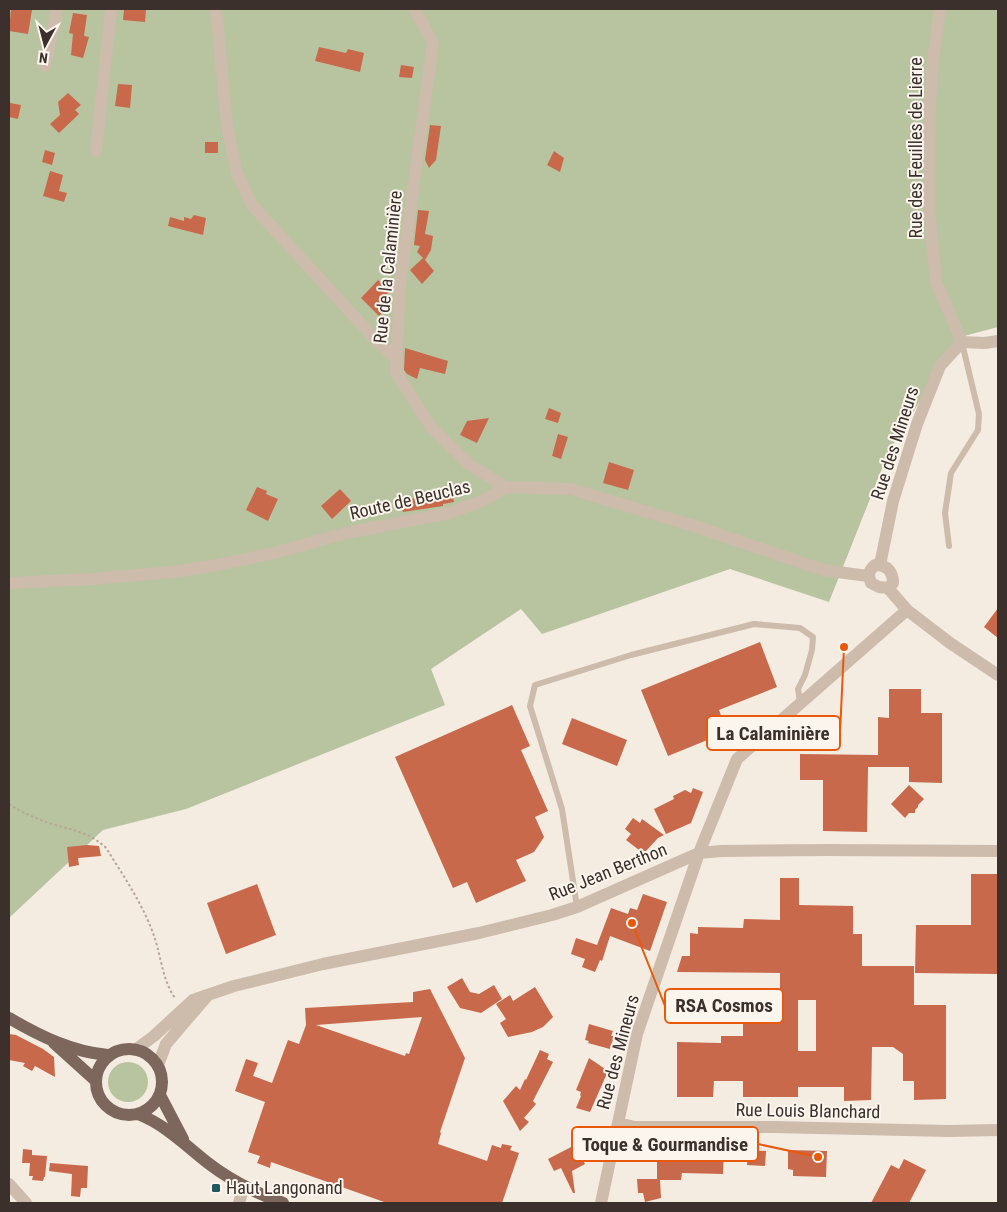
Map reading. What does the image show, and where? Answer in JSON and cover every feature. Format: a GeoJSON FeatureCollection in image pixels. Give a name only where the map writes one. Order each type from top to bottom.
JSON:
{"type":"FeatureCollection","features":[{"type":"Feature","properties":{"kind":"main road"},"geometry":{"type":"LineString","coordinates":[[9,1018],[52,1041],[85,1052],[108,1055],[125,1049],[147,1054],[158,1065],[163,1080],[160,1095],[154,1103],[138,1114],[128,1116],[110,1110],[99,1098],[95,1080],[99,1067],[108,1055]]}},
{"type":"Feature","properties":{"kind":"main road"},"geometry":{"type":"LineString","coordinates":[[52,1041],[95,1080]]}},
{"type":"Feature","properties":{"kind":"main road"},"geometry":{"type":"LineString","coordinates":[[160,1095],[186,1143]]}},
{"type":"Feature","properties":{"kind":"main road"},"geometry":{"type":"LineString","coordinates":[[138,1114],[161,1124],[208,1163],[244,1186],[283,1203]]}},
{"type":"Feature","properties":{"kind":"street"},"geometry":{"type":"LineString","coordinates":[[46,66],[56,9]]}},
{"type":"Feature","properties":{"kind":"street"},"geometry":{"type":"LineString","coordinates":[[96,151],[111,9]]}},
{"type":"Feature","properties":{"kind":"street"},"geometry":{"type":"LineString","coordinates":[[216,9],[228,125],[237,173],[252,205],[374,338],[396,358]]}},
{"type":"Feature","properties":{"kind":"street","name":"Rue de la Calaminière"},"geometry":{"type":"LineString","coordinates":[[415,9],[433,43],[400,285],[396,372],[431,428],[470,465],[506,487]]}},
{"type":"Feature","properties":{"kind":"street","name":"Rue des Feuilles de Lierre"},"geometry":{"type":"LineString","coordinates":[[940,9],[932,77],[930,207],[936,282],[962,342]]}},
{"type":"Feature","properties":{"kind":"street"},"geometry":{"type":"LineString","coordinates":[[962,342],[985,343],[998,341]]}},
{"type":"Feature","properties":{"kind":"street","name":"Rue des Mineurs"},"geometry":{"type":"LineString","coordinates":[[880,565],[893,501],[918,424],[940,366],[962,342]]}},
{"type":"Feature","properties":{"kind":"street"},"geometry":{"type":"LineString","coordinates":[[506,487],[571,489],[697,527],[823,570],[868,576]]}},
{"type":"Feature","properties":{"kind":"street","name":"Route de Beuclas"},"geometry":{"type":"LineString","coordinates":[[9,583],[100,579],[172,572],[217,565],[274,553],[346,533],[449,513],[484,500],[506,487]]}},
{"type":"Feature","properties":{"kind":"street"},"geometry":{"type":"LineString","coordinates":[[888,588],[893,583],[891,571],[885,566],[875,566],[870,570],[868,576],[871,583],[879,587],[888,588],[906,610],[998,674]]}},
{"type":"Feature","properties":{"kind":"street","name":"Rue des Mineurs"},"geometry":{"type":"LineString","coordinates":[[601,1203],[637,1034],[699,853],[738,759],[800,702],[906,610]]}},
{"type":"Feature","properties":{"kind":"street","name":"Rue Jean Berthon"},"geometry":{"type":"LineString","coordinates":[[135,1050],[154,1036],[193,1000],[234,986],[323,964],[479,933],[577,907],[699,853],[828,850],[998,851]]}},
{"type":"Feature","properties":{"kind":"street"},"geometry":{"type":"LineString","coordinates":[[158,1065],[166,1044],[208,995]]}},
{"type":"Feature","properties":{"kind":"street","name":"Rue Louis Blanchard"},"geometry":{"type":"LineString","coordinates":[[618,1123],[635,1127],[998,1130]]}},
{"type":"Feature","properties":{"kind":"street"},"geometry":{"type":"LineString","coordinates":[[9,1184],[26,1203]]}},
{"type":"Feature","properties":{"kind":"street"},"geometry":{"type":"LineString","coordinates":[[239,1203],[244,1186]]}},
{"type":"Feature","properties":{"kind":"lane"},"geometry":{"type":"LineString","coordinates":[[949,546],[945,513],[951,473],[978,430],[979,414],[962,342]]}},
{"type":"Feature","properties":{"kind":"lane"},"geometry":{"type":"LineString","coordinates":[[577,907],[562,809],[530,706],[535,685],[631,655],[754,624],[800,628],[813,637],[812,650],[798,689],[800,702]]}},
{"type":"Feature","properties":{"kind":"path"},"geometry":{"type":"LineString","coordinates":[[9,804],[49,823],[84,833],[98,840],[106,848],[150,924],[172,995],[182,1009]]}},
{"type":"Feature","properties":{"kind":"green space"},"geometry":{"type":"Polygon","coordinates":[[[9,9],[998,9],[998,327],[960,337],[889,451],[829,602],[730,569],[542,634],[521,609],[431,669],[445,705],[186,809],[103,830],[9,918],[9,9]]]}},
{"type":"Feature","properties":{"kind":"green space"},"geometry":{"type":"Polygon","coordinates":[[[132,1062],[139,1065],[145,1071],[148,1082],[147,1090],[139,1099],[132,1102],[124,1102],[117,1099],[109,1090],[108,1078],[111,1071],[120,1063],[132,1062]]]}},
{"type":"Feature","properties":{"kind":"building"},"geometry":{"type":"Polygon","coordinates":[[[11,9],[32,10],[28,34],[9,31],[11,9]]]}},
{"type":"Feature","properties":{"kind":"building"},"geometry":{"type":"Polygon","coordinates":[[[124,9],[146,9],[145,22],[123,20],[124,9]]]}},
{"type":"Feature","properties":{"kind":"building"},"geometry":{"type":"Polygon","coordinates":[[[73,13],[87,15],[84,36],[89,37],[83,58],[71,55],[73,34],[69,33],[73,13]]]}},
{"type":"Feature","properties":{"kind":"building"},"geometry":{"type":"Polygon","coordinates":[[[319,47],[346,53],[348,49],[364,53],[360,72],[315,61],[319,47]]]}},
{"type":"Feature","properties":{"kind":"building"},"geometry":{"type":"Polygon","coordinates":[[[401,65],[414,67],[412,78],[399,77],[401,65]]]}},
{"type":"Feature","properties":{"kind":"building"},"geometry":{"type":"Polygon","coordinates":[[[118,84],[132,85],[130,108],[115,106],[118,84]]]}},
{"type":"Feature","properties":{"kind":"building"},"geometry":{"type":"Polygon","coordinates":[[[68,93],[81,105],[75,110],[79,114],[59,133],[50,124],[60,115],[58,102],[68,93]]]}},
{"type":"Feature","properties":{"kind":"building"},"geometry":{"type":"Polygon","coordinates":[[[10,103],[21,105],[18,119],[9,117],[10,103]]]}},
{"type":"Feature","properties":{"kind":"building"},"geometry":{"type":"Polygon","coordinates":[[[430,125],[441,126],[436,160],[429,168],[425,160],[430,125]]]}},
{"type":"Feature","properties":{"kind":"building"},"geometry":{"type":"Polygon","coordinates":[[[205,142],[218,142],[218,153],[205,153],[205,142]]]}},
{"type":"Feature","properties":{"kind":"building"},"geometry":{"type":"Polygon","coordinates":[[[45,150],[55,153],[52,165],[42,162],[45,150]]]}},
{"type":"Feature","properties":{"kind":"building"},"geometry":{"type":"Polygon","coordinates":[[[554,151],[564,158],[560,172],[547,165],[554,151]]]}},
{"type":"Feature","properties":{"kind":"building"},"geometry":{"type":"Polygon","coordinates":[[[50,171],[63,175],[59,191],[67,193],[64,202],[43,196],[50,171]]]}},
{"type":"Feature","properties":{"kind":"building"},"geometry":{"type":"Polygon","coordinates":[[[418,210],[429,211],[425,234],[433,236],[431,250],[425,260],[434,271],[422,284],[410,270],[423,258],[417,252],[420,246],[414,245],[418,210]]]}},
{"type":"Feature","properties":{"kind":"building"},"geometry":{"type":"Polygon","coordinates":[[[194,215],[206,218],[203,235],[168,226],[170,217],[184,221],[184,217],[191,219],[194,215]]]}},
{"type":"Feature","properties":{"kind":"building"},"geometry":{"type":"Polygon","coordinates":[[[378,280],[390,291],[380,301],[387,308],[379,316],[361,298],[378,280]]]}},
{"type":"Feature","properties":{"kind":"building"},"geometry":{"type":"Polygon","coordinates":[[[405,348],[448,361],[445,374],[420,368],[417,379],[407,374],[404,370],[405,348]]]}},
{"type":"Feature","properties":{"kind":"building"},"geometry":{"type":"Polygon","coordinates":[[[549,408],[561,413],[558,423],[545,419],[549,408]]]}},
{"type":"Feature","properties":{"kind":"building"},"geometry":{"type":"Polygon","coordinates":[[[489,418],[477,443],[460,435],[467,421],[489,418]]]}},
{"type":"Feature","properties":{"kind":"building"},"geometry":{"type":"Polygon","coordinates":[[[558,434],[568,437],[561,459],[552,456],[558,434]]]}},
{"type":"Feature","properties":{"kind":"building"},"geometry":{"type":"Polygon","coordinates":[[[609,462],[634,470],[628,490],[603,483],[609,462]]]}},
{"type":"Feature","properties":{"kind":"building"},"geometry":{"type":"Polygon","coordinates":[[[257,487],[267,491],[266,494],[278,499],[268,521],[246,510],[257,487]]]}},
{"type":"Feature","properties":{"kind":"building"},"geometry":{"type":"Polygon","coordinates":[[[340,489],[351,501],[332,519],[321,506],[340,489]]]}},
{"type":"Feature","properties":{"kind":"building"},"geometry":{"type":"Polygon","coordinates":[[[452,491],[454,502],[443,504],[443,506],[403,512],[401,504],[407,503],[406,500],[452,491]]]}},
{"type":"Feature","properties":{"kind":"building"},"geometry":{"type":"Polygon","coordinates":[[[998,608],[998,638],[984,627],[998,608]]]}},
{"type":"Feature","properties":{"kind":"building"},"geometry":{"type":"Polygon","coordinates":[[[760,642],[777,687],[719,710],[727,732],[668,756],[641,690],[760,642]]]}},
{"type":"Feature","properties":{"kind":"building"},"geometry":{"type":"Polygon","coordinates":[[[889,689],[921,689],[921,713],[942,713],[942,783],[909,782],[909,767],[868,767],[867,832],[823,831],[823,780],[800,780],[800,754],[878,755],[878,717],[889,718],[889,689]]]}},
{"type":"Feature","properties":{"kind":"building"},"geometry":{"type":"Polygon","coordinates":[[[512,705],[530,746],[521,750],[548,811],[535,817],[544,837],[534,852],[516,860],[526,881],[476,903],[467,882],[453,888],[395,757],[512,705]]]}},
{"type":"Feature","properties":{"kind":"building"},"geometry":{"type":"Polygon","coordinates":[[[572,718],[627,740],[617,766],[562,744],[572,718]]]}},
{"type":"Feature","properties":{"kind":"building"},"geometry":{"type":"Polygon","coordinates":[[[909,785],[924,799],[918,805],[915,813],[909,813],[905,818],[891,804],[909,785]]]}},
{"type":"Feature","properties":{"kind":"building"},"geometry":{"type":"Polygon","coordinates":[[[693,788],[703,792],[691,823],[666,834],[654,809],[674,799],[673,796],[685,790],[691,793],[693,788]]]}},
{"type":"Feature","properties":{"kind":"building"},"geometry":{"type":"Polygon","coordinates":[[[633,818],[640,823],[642,819],[664,835],[658,838],[645,852],[640,848],[639,850],[626,840],[631,834],[625,829],[633,818]]]}},
{"type":"Feature","properties":{"kind":"building"},"geometry":{"type":"Polygon","coordinates":[[[99,846],[101,856],[78,858],[79,865],[69,867],[67,847],[99,846]]]}},
{"type":"Feature","properties":{"kind":"building"},"geometry":{"type":"Polygon","coordinates":[[[971,874],[998,874],[998,974],[915,973],[916,925],[971,925],[971,874]]]}},
{"type":"Feature","properties":{"kind":"building"},"geometry":{"type":"Polygon","coordinates":[[[780,878],[799,878],[799,905],[853,906],[853,934],[862,934],[862,966],[914,966],[914,1005],[946,1005],[946,1099],[914,1100],[914,1081],[903,1081],[903,1054],[893,1047],[872,1047],[871,1100],[844,1101],[844,1087],[798,1087],[798,1097],[743,1097],[743,1081],[714,1081],[713,1097],[677,1097],[677,1042],[721,1043],[721,1036],[743,1036],[743,999],[780,1000],[780,973],[677,972],[682,956],[690,956],[690,933],[698,934],[698,927],[743,928],[744,919],[780,920],[780,878]],[[798,1000],[798,1051],[816,1051],[816,1000],[798,1000]]]}},
{"type":"Feature","properties":{"kind":"building"},"geometry":{"type":"Polygon","coordinates":[[[257,884],[276,935],[226,954],[207,903],[257,884]]]}},
{"type":"Feature","properties":{"kind":"building"},"geometry":{"type":"Polygon","coordinates":[[[643,894],[667,902],[650,951],[610,936],[602,961],[600,960],[595,972],[582,967],[585,959],[571,954],[576,938],[597,945],[611,908],[628,914],[630,908],[637,910],[643,894]]]}},
{"type":"Feature","properties":{"kind":"building"},"geometry":{"type":"Polygon","coordinates":[[[462,978],[470,992],[479,994],[494,985],[502,999],[481,1013],[460,1008],[447,987],[462,978]]]}},
{"type":"Feature","properties":{"kind":"building"},"geometry":{"type":"Polygon","coordinates":[[[535,987],[553,1017],[543,1027],[532,1032],[508,1037],[500,1023],[506,1019],[496,1004],[510,995],[513,1001],[535,987]]]}},
{"type":"Feature","properties":{"kind":"building"},"geometry":{"type":"Polygon","coordinates":[[[430,989],[465,1058],[440,1132],[438,1144],[487,1161],[492,1145],[501,1148],[502,1144],[512,1146],[510,1150],[519,1153],[502,1203],[387,1203],[271,1162],[270,1168],[257,1163],[260,1156],[248,1152],[265,1102],[235,1091],[246,1059],[258,1063],[253,1076],[272,1083],[288,1040],[299,1044],[306,1025],[305,1008],[413,1002],[413,992],[430,989]],[[422,1017],[316,1025],[405,1056],[406,1053],[409,1054],[422,1017]]]}},
{"type":"Feature","properties":{"kind":"building"},"geometry":{"type":"Polygon","coordinates":[[[589,1024],[613,1031],[611,1036],[614,1036],[610,1049],[588,1043],[589,1041],[585,1040],[589,1024]]]}},
{"type":"Feature","properties":{"kind":"building"},"geometry":{"type":"Polygon","coordinates":[[[9,1034],[16,1035],[54,1057],[55,1077],[35,1066],[32,1071],[23,1066],[25,1063],[9,1060],[9,1034]]]}},
{"type":"Feature","properties":{"kind":"building"},"geometry":{"type":"Polygon","coordinates":[[[540,1050],[549,1054],[547,1059],[553,1062],[533,1101],[536,1104],[524,1118],[529,1122],[520,1131],[503,1101],[516,1086],[520,1090],[540,1050]]]}},
{"type":"Feature","properties":{"kind":"building"},"geometry":{"type":"Polygon","coordinates":[[[589,1058],[608,1071],[590,1112],[576,1108],[581,1092],[576,1090],[589,1058]]]}},
{"type":"Feature","properties":{"kind":"building"},"geometry":{"type":"Polygon","coordinates":[[[575,1145],[585,1164],[572,1171],[575,1193],[573,1193],[561,1168],[554,1171],[548,1159],[575,1145]]]}},
{"type":"Feature","properties":{"kind":"building"},"geometry":{"type":"Polygon","coordinates":[[[23,1149],[32,1150],[32,1155],[47,1156],[43,1181],[32,1180],[33,1176],[29,1176],[30,1163],[22,1163],[23,1149]]]}},
{"type":"Feature","properties":{"kind":"building"},"geometry":{"type":"Polygon","coordinates":[[[657,1149],[724,1150],[723,1174],[682,1173],[681,1180],[660,1180],[661,1198],[645,1202],[643,1193],[638,1193],[637,1179],[657,1179],[657,1149]]]}},
{"type":"Feature","properties":{"kind":"building"},"geometry":{"type":"Polygon","coordinates":[[[748,1150],[766,1151],[765,1166],[747,1165],[748,1150]]]}},
{"type":"Feature","properties":{"kind":"building"},"geometry":{"type":"Polygon","coordinates":[[[788,1150],[827,1151],[826,1177],[793,1176],[793,1170],[788,1169],[788,1150]]]}},
{"type":"Feature","properties":{"kind":"building"},"geometry":{"type":"Polygon","coordinates":[[[904,1159],[926,1170],[909,1203],[871,1203],[891,1165],[899,1169],[904,1159]]]}},
{"type":"Feature","properties":{"kind":"building"},"geometry":{"type":"Polygon","coordinates":[[[50,1163],[88,1166],[87,1188],[81,1188],[80,1197],[71,1196],[72,1174],[49,1171],[50,1163]]]}},
{"type":"Feature","properties":{"kind":"place","name":"La Calaminière"},"geometry":{"type":"Point","coordinates":[844,647]}},
{"type":"Feature","properties":{"kind":"place","name":"RSA Cosmos"},"geometry":{"type":"Point","coordinates":[632,923]}},
{"type":"Feature","properties":{"kind":"place","name":"Toque & Gourmandise"},"geometry":{"type":"Point","coordinates":[818,1157]}},
{"type":"Feature","properties":{"kind":"place","name":"Haut Langonand"},"geometry":{"type":"Point","coordinates":[216,1188]}}]}
